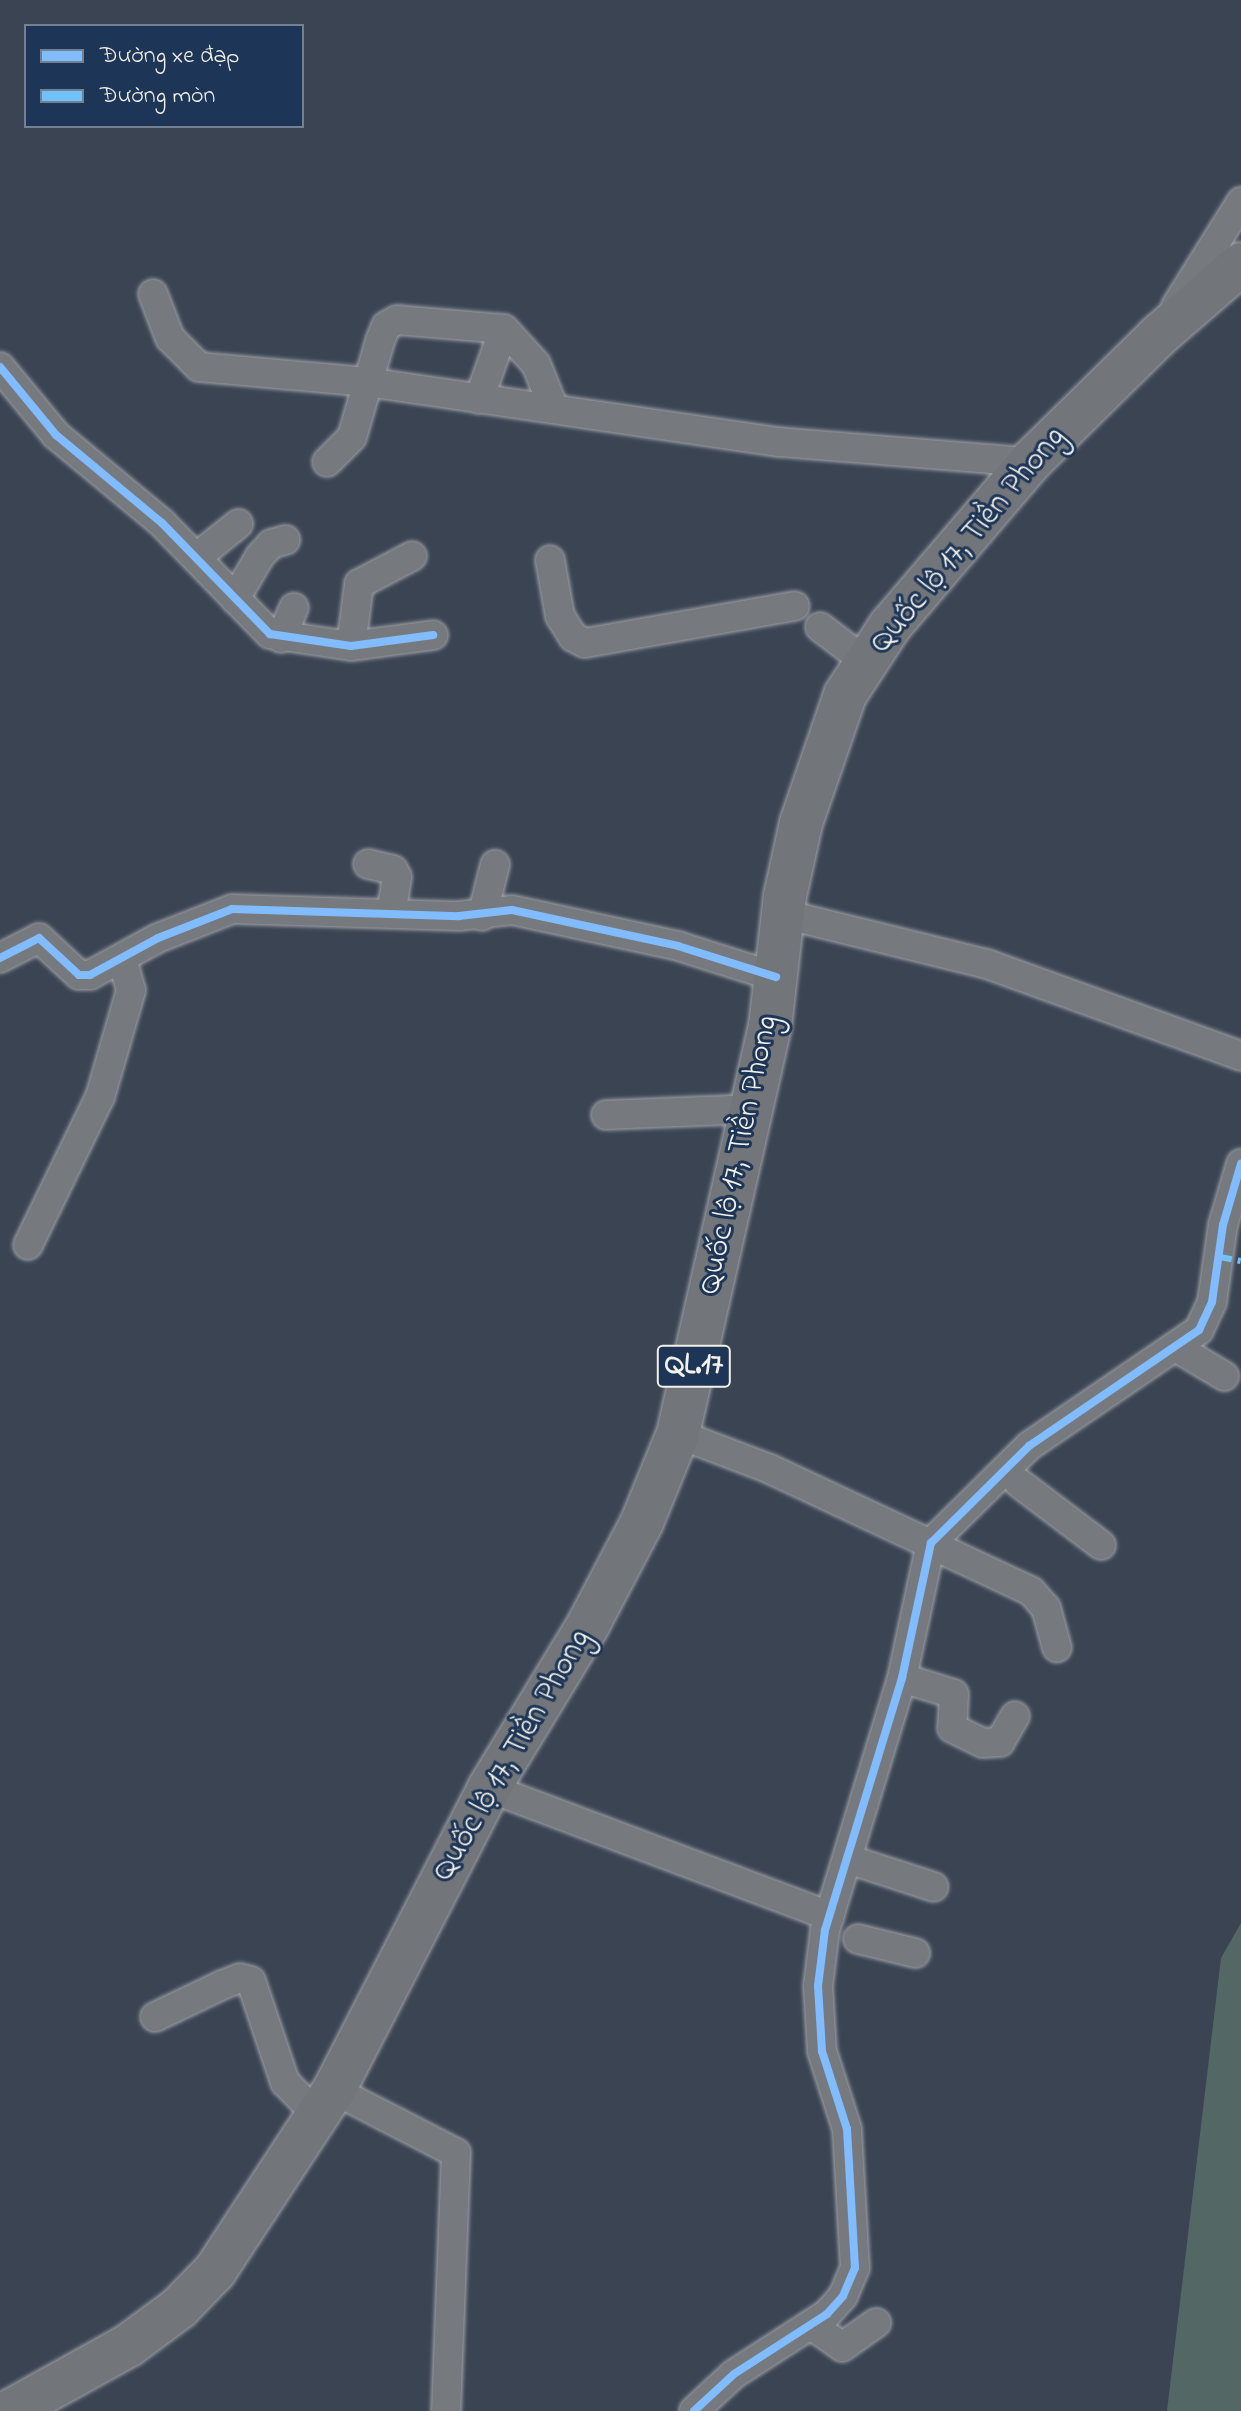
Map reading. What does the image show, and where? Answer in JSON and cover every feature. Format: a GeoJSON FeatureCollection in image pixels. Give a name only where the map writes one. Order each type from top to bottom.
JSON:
{"type":"FeatureCollection","features":[{"type":"Feature","properties":{"kind":"highway","name":"Quốc lộ 17, Tiền Phong"},"geometry":{"type":"LineString","coordinates":[[53,2411],[154,2356],[223,2298],[334,2101],[686,1437],[755,1215],[793,916],[819,761],[845,695],[890,626],[1030,462],[1158,336],[1241,264]]}},
{"type":"Feature","properties":{"kind":"highway","name":"Quốc lộ 17, Tiền Phong"},"geometry":{"type":"LineString","coordinates":[[686,1437],[753,1109],[776,977],[828,783],[876,670],[1041,473],[1241,287]]}},
{"type":"Feature","properties":{"kind":"highway","name":"Quốc lộ 17, Tiền Phong"},"geometry":{"type":"LineString","coordinates":[[10,2411],[129,2345],[179,2308],[215,2271],[334,2101]]}},
{"type":"Feature","properties":{"kind":"street"},"geometry":{"type":"LineString","coordinates":[[1158,336],[1241,202]]}},
{"type":"Feature","properties":{"kind":"street"},"geometry":{"type":"LineString","coordinates":[[153,294],[170,338],[199,367],[367,382],[779,442],[1030,462]]}},
{"type":"Feature","properties":{"kind":"street"},"geometry":{"type":"LineString","coordinates":[[327,462],[352,437],[386,326],[397,320],[504,329],[536,364],[554,409]]}},
{"type":"Feature","properties":{"kind":"street"},"geometry":{"type":"LineString","coordinates":[[479,399],[504,329]]}},
{"type":"Feature","properties":{"kind":"street"},"geometry":{"type":"LineString","coordinates":[[0,367],[56,435],[197,557],[253,622],[281,638],[351,646],[433,635]]}},
{"type":"Feature","properties":{"kind":"street"},"geometry":{"type":"LineString","coordinates":[[197,557],[238,524]]}},
{"type":"Feature","properties":{"kind":"street"},"geometry":{"type":"LineString","coordinates":[[235,599],[260,556],[271,544],[285,540]]}},
{"type":"Feature","properties":{"kind":"street"},"geometry":{"type":"LineString","coordinates":[[351,646],[359,584],[412,556]]}},
{"type":"Feature","properties":{"kind":"street"},"geometry":{"type":"LineString","coordinates":[[550,560],[560,616],[573,637],[585,643],[795,606]]}},
{"type":"Feature","properties":{"kind":"street"},"geometry":{"type":"LineString","coordinates":[[281,638],[294,608]]}},
{"type":"Feature","properties":{"kind":"street"},"geometry":{"type":"LineString","coordinates":[[820,627],[866,662]]}},
{"type":"Feature","properties":{"kind":"street"},"geometry":{"type":"LineString","coordinates":[[368,864],[383,866],[397,877],[391,913]]}},
{"type":"Feature","properties":{"kind":"street"},"geometry":{"type":"LineString","coordinates":[[482,916],[495,865]]}},
{"type":"Feature","properties":{"kind":"street"},"geometry":{"type":"LineString","coordinates":[[0,958],[39,938],[79,975],[232,909],[482,916],[512,910],[678,946],[776,977]]}},
{"type":"Feature","properties":{"kind":"street"},"geometry":{"type":"LineString","coordinates":[[793,916],[934,948],[987,964],[1241,1056]]}},
{"type":"Feature","properties":{"kind":"street"},"geometry":{"type":"LineString","coordinates":[[28,1245],[100,1097],[131,990],[122,958]]}},
{"type":"Feature","properties":{"kind":"street"},"geometry":{"type":"LineString","coordinates":[[606,1115],[753,1109]]}},
{"type":"Feature","properties":{"kind":"street"},"geometry":{"type":"LineString","coordinates":[[694,2411],[734,2374],[811,2325],[843,2296],[855,2268],[847,2129],[822,2051],[818,1986],[837,1930],[848,1859],[902,1678],[931,1543],[1011,1475],[1199,1330],[1212,1302],[1223,1225],[1241,1164]]}},
{"type":"Feature","properties":{"kind":"street"},"geometry":{"type":"LineString","coordinates":[[1177,1348],[1224,1376]]}},
{"type":"Feature","properties":{"kind":"street"},"geometry":{"type":"LineString","coordinates":[[686,1437],[770,1469],[1031,1591],[1046,1608],[1057,1648]]}},
{"type":"Feature","properties":{"kind":"street"},"geometry":{"type":"LineString","coordinates":[[1011,1475],[1101,1545]]}},
{"type":"Feature","properties":{"kind":"street"},"geometry":{"type":"LineString","coordinates":[[902,1678],[954,1694],[952,1728],[983,1743],[1000,1742],[1015,1716]]}},
{"type":"Feature","properties":{"kind":"street"},"geometry":{"type":"LineString","coordinates":[[500,1792],[714,1873],[837,1930],[915,1953]]}},
{"type":"Feature","properties":{"kind":"street"},"geometry":{"type":"LineString","coordinates":[[848,1859],[934,1887]]}},
{"type":"Feature","properties":{"kind":"street"},"geometry":{"type":"LineString","coordinates":[[155,2017],[240,1978],[251,1981],[285,2082],[456,2153],[446,2411]]}},
{"type":"Feature","properties":{"kind":"street"},"geometry":{"type":"LineString","coordinates":[[811,2325],[842,2347],[876,2323]]}},
{"type":"Feature","properties":{"kind":"green space"},"geometry":{"type":"Polygon","coordinates":[[[1241,1923],[1241,2411],[1167,2411],[1221,1958],[1241,1923]]]}},
{"type":"Feature","properties":{"kind":"marked path"},"geometry":{"type":"LineString","coordinates":[[1220,1257],[1241,1261]]}},
{"type":"Feature","properties":{"kind":"cycle path"},"geometry":{"type":"LineString","coordinates":[[0,367],[56,435],[162,523],[270,634],[351,646],[433,635]]}},
{"type":"Feature","properties":{"kind":"cycle path"},"geometry":{"type":"LineString","coordinates":[[0,958],[39,938],[79,975],[90,975],[158,938],[232,909],[459,916],[512,910],[678,946],[776,977]]}},
{"type":"Feature","properties":{"kind":"cycle path"},"geometry":{"type":"LineString","coordinates":[[694,2411],[734,2374],[827,2314],[843,2296],[855,2268],[847,2129],[822,2051],[818,1986],[825,1930],[902,1678],[931,1543],[1029,1446],[1199,1330],[1212,1302],[1223,1225],[1241,1164]]}}]}
